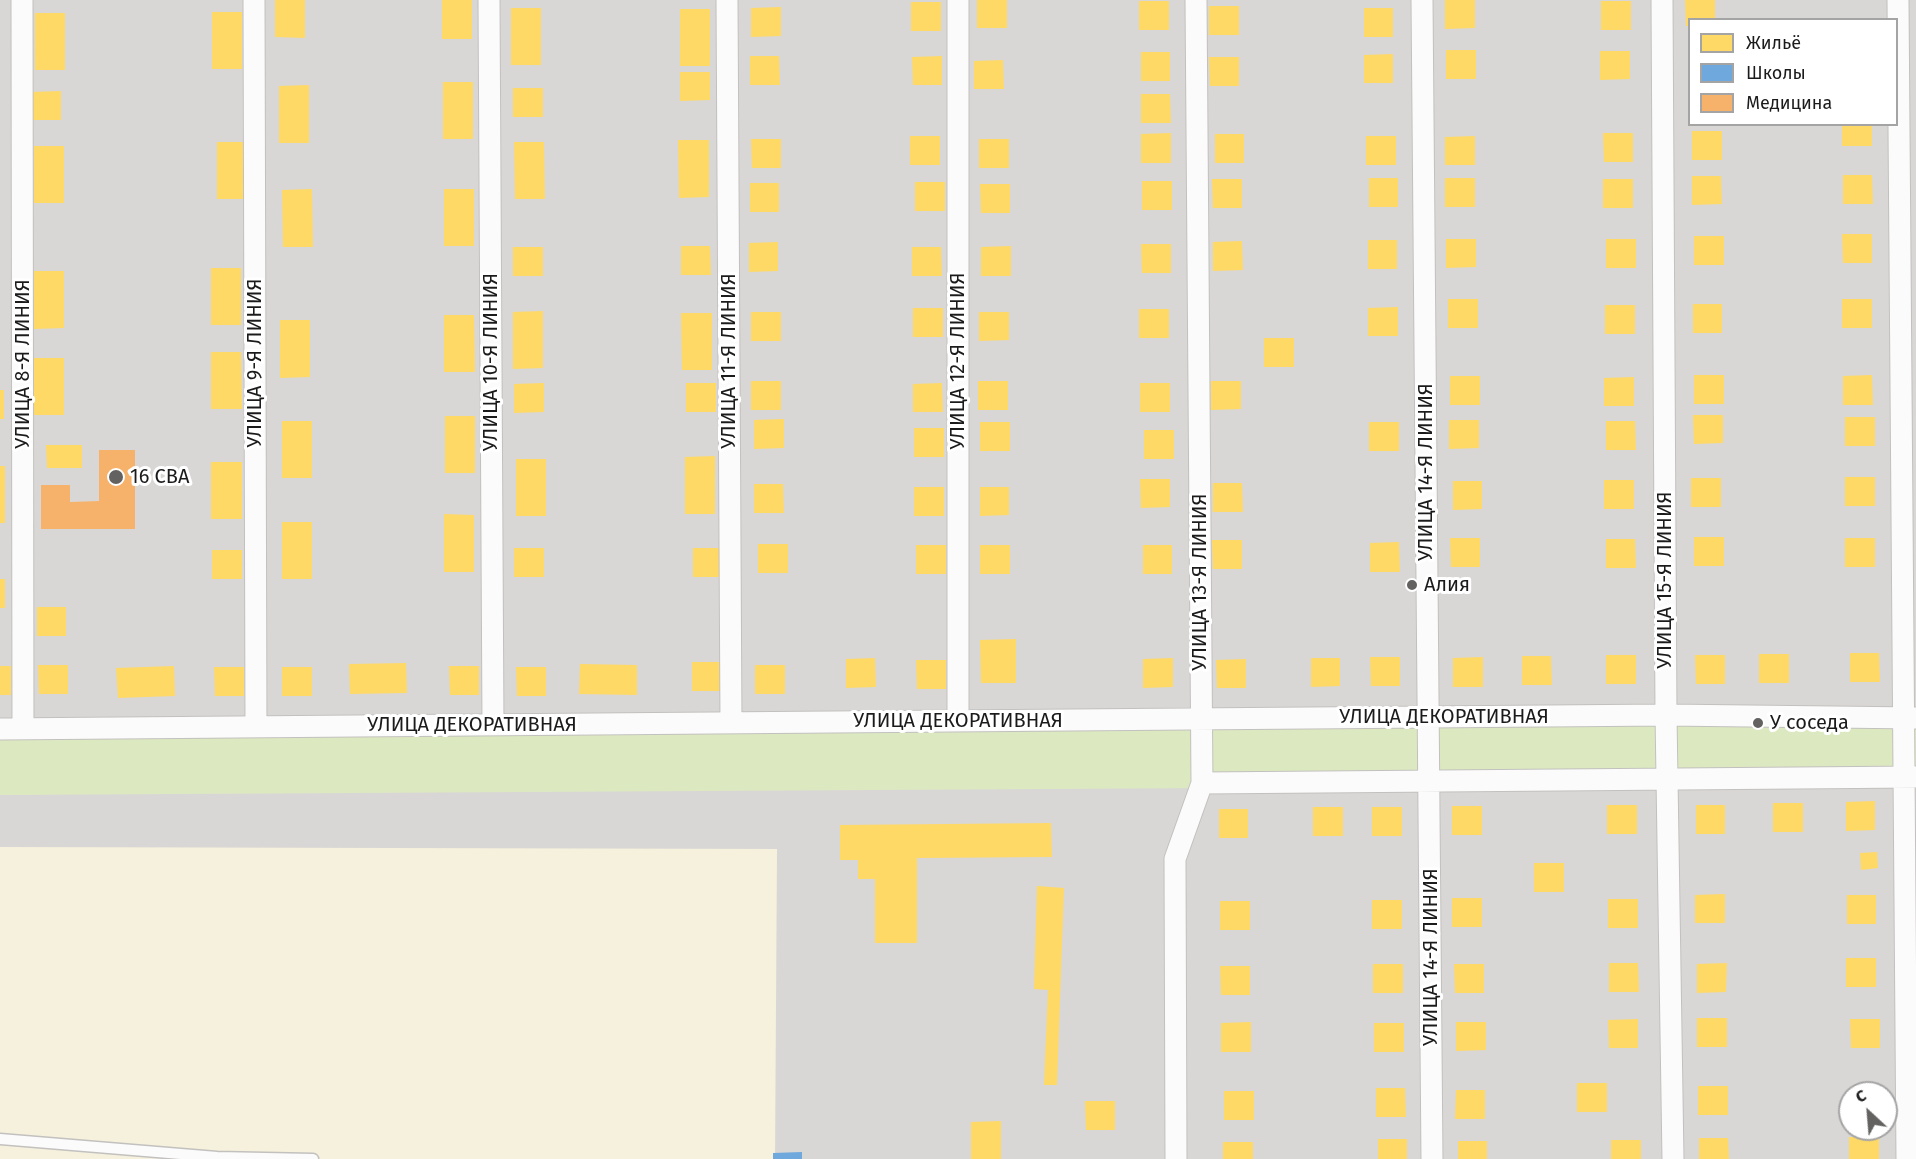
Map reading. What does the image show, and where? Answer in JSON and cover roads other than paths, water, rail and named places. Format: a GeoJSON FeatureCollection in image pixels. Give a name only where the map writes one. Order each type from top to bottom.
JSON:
{"type":"FeatureCollection","features":[{"type":"Feature","properties":{"kind":"street","name":"УЛИЦА 8-Я ЛИНИЯ"},"geometry":{"type":"LineString","coordinates":[[22,0],[23,729]]}},
{"type":"Feature","properties":{"kind":"street","name":"УЛИЦА 9-Я ЛИНИЯ"},"geometry":{"type":"LineString","coordinates":[[254,0],[255,727]]}},
{"type":"Feature","properties":{"kind":"street","name":"УЛИЦА 10-Я ЛИНИЯ"},"geometry":{"type":"LineString","coordinates":[[489,0],[493,725]]}},
{"type":"Feature","properties":{"kind":"street","name":"УЛИЦА 11-Я ЛИНИЯ"},"geometry":{"type":"LineString","coordinates":[[727,0],[731,723]]}},
{"type":"Feature","properties":{"kind":"street","name":"УЛИЦА 12-Я ЛИНИЯ"},"geometry":{"type":"LineString","coordinates":[[958,0],[958,721]]}},
{"type":"Feature","properties":{"kind":"street","name":"УЛИЦА 13-Я ЛИНИЯ"},"geometry":{"type":"LineString","coordinates":[[1176,1159],[1175,859],[1202,783],[1196,0]]}},
{"type":"Feature","properties":{"kind":"street","name":"УЛИЦА 14-Я ЛИНИЯ"},"geometry":{"type":"LineString","coordinates":[[1422,0],[1432,1159]]}},
{"type":"Feature","properties":{"kind":"street","name":"УЛИЦА 15-Я ЛИНИЯ"},"geometry":{"type":"LineString","coordinates":[[1662,0],[1666,715],[1673,1159]]}},
{"type":"Feature","properties":{"kind":"street"},"geometry":{"type":"LineString","coordinates":[[1898,0],[1909,718],[1907,1159]]}},
{"type":"Feature","properties":{"kind":"street","name":"УЛИЦА ДЕКОРАТИВНАЯ"},"geometry":{"type":"LineString","coordinates":[[0,729],[1666,715],[1909,718]]}},
{"type":"Feature","properties":{"kind":"street"},"geometry":{"type":"LineString","coordinates":[[1202,783],[1909,777]]}},
{"type":"Feature","properties":{"kind":"lane"},"geometry":{"type":"LineString","coordinates":[[0,1139],[218,1157],[313,1159]]}},
{"type":"Feature","properties":{"kind":"place","name":"16 СВА"},"geometry":{"type":"Point","coordinates":[116,477]}},
{"type":"Feature","properties":{"kind":"place","name":"Алия"},"geometry":{"type":"Point","coordinates":[1412,585]}},
{"type":"Feature","properties":{"kind":"place","name":"У соседа"},"geometry":{"type":"Point","coordinates":[1758,723]}}]}
